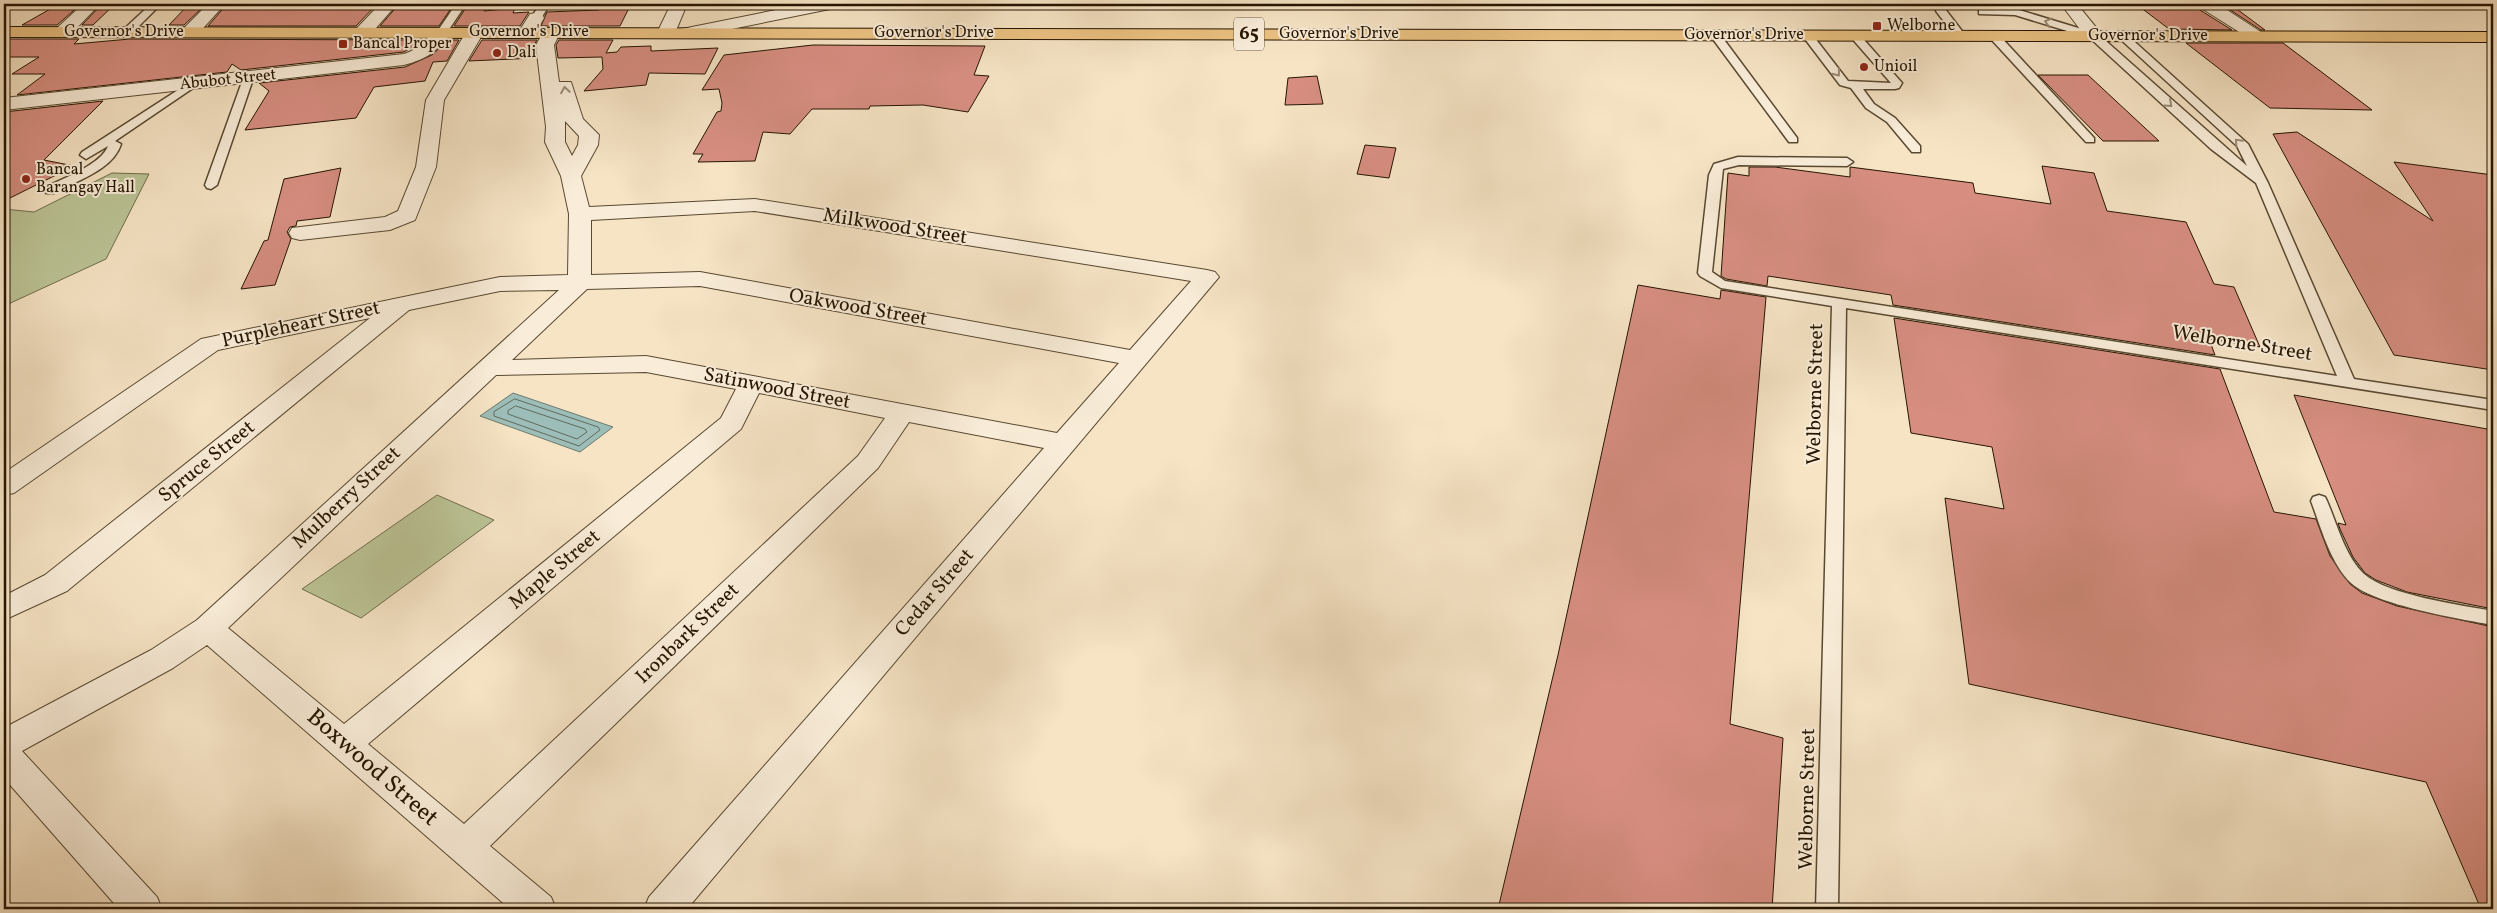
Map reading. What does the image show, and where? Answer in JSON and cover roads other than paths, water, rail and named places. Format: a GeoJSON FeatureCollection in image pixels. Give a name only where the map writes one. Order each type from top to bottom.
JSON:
{"type":"FeatureCollection","features":[{"type":"Feature","properties":{"kind":"highway","name":"Governor's Drive"},"geometry":{"type":"LineString","coordinates":[[4,32],[475,32],[536,18],[558,33],[2493,37]]}},
{"type":"Feature","properties":{"kind":"street"},"geometry":{"type":"LineString","coordinates":[[63,32],[92,4]]}},
{"type":"Feature","properties":{"kind":"street"},"geometry":{"type":"LineString","coordinates":[[190,32],[217,4]]}},
{"type":"Feature","properties":{"kind":"street"},"geometry":{"type":"LineString","coordinates":[[363,32],[389,4]]}},
{"type":"Feature","properties":{"kind":"street"},"geometry":{"type":"LineString","coordinates":[[666,33],[679,4]]}},
{"type":"Feature","properties":{"kind":"street"},"geometry":{"type":"LineString","coordinates":[[687,33],[770,9],[830,4]]}},
{"type":"Feature","properties":{"kind":"street"},"geometry":{"type":"LineString","coordinates":[[2069,4],[2094,36]]}},
{"type":"Feature","properties":{"kind":"street"},"geometry":{"type":"LineString","coordinates":[[2207,4],[2258,36]]}},
{"type":"Feature","properties":{"kind":"street","name":"Abubot Street"},"geometry":{"type":"LineString","coordinates":[[4,104],[248,79],[413,58],[434,46],[442,32]]}},
{"type":"Feature","properties":{"kind":"street"},"geometry":{"type":"LineString","coordinates":[[300,233],[390,223],[407,215],[426,167],[435,100],[475,32]]}},
{"type":"Feature","properties":{"kind":"street"},"geometry":{"type":"LineString","coordinates":[[558,33],[545,45],[556,127],[554,138],[571,176],[580,214],[579,284]]}},
{"type":"Feature","properties":{"kind":"street"},"geometry":{"type":"LineString","coordinates":[[558,33],[565,93],[575,122],[589,135],[588,144],[571,176]]}},
{"type":"Feature","properties":{"kind":"street","name":"Milkwood Street"},"geometry":{"type":"LineString","coordinates":[[580,214],[754,205],[1207,277]]}},
{"type":"Feature","properties":{"kind":"street","name":"Cedar Street"},"geometry":{"type":"LineString","coordinates":[[663,909],[1207,277]]}},
{"type":"Feature","properties":{"kind":"street","name":"Oakwood Street"},"geometry":{"type":"LineString","coordinates":[[579,284],[700,280],[1136,359]]}},
{"type":"Feature","properties":{"kind":"street","name":"Purpleheart Street"},"geometry":{"type":"LineString","coordinates":[[4,486],[210,344],[500,284],[579,284]]}},
{"type":"Feature","properties":{"kind":"street","name":"Mulberry Street"},"geometry":{"type":"LineString","coordinates":[[4,744],[162,659],[208,628],[579,284]]}},
{"type":"Feature","properties":{"kind":"street","name":"Spruce Street"},"geometry":{"type":"LineString","coordinates":[[4,609],[56,583],[404,304]]}},
{"type":"Feature","properties":{"kind":"street","name":"Satinwood Street"},"geometry":{"type":"LineString","coordinates":[[487,368],[646,364],[1063,443]]}},
{"type":"Feature","properties":{"kind":"street","name":"Maple Street"},"geometry":{"type":"LineString","coordinates":[[344,744],[732,423],[751,384]]}},
{"type":"Feature","properties":{"kind":"street","name":"Ironbark Street"},"geometry":{"type":"LineString","coordinates":[[464,847],[868,462],[902,413]]}},
{"type":"Feature","properties":{"kind":"street","name":"Boxwood Street"},"geometry":{"type":"LineString","coordinates":[[208,628],[537,909]]}},
{"type":"Feature","properties":{"kind":"street"},"geometry":{"type":"LineString","coordinates":[[4,754],[143,909]]}},
{"type":"Feature","properties":{"kind":"lane"},"geometry":{"type":"LineString","coordinates":[[127,32],[156,4]]}},
{"type":"Feature","properties":{"kind":"lane"},"geometry":{"type":"LineString","coordinates":[[442,32],[460,4]]}},
{"type":"Feature","properties":{"kind":"lane"},"geometry":{"type":"LineString","coordinates":[[1958,11],[1941,11],[1960,35]]}},
{"type":"Feature","properties":{"kind":"lane"},"geometry":{"type":"LineString","coordinates":[[1983,12],[2016,12],[2094,36]]}},
{"type":"Feature","properties":{"kind":"lane"},"geometry":{"type":"LineString","coordinates":[[1715,35],[1793,140]]}},
{"type":"Feature","properties":{"kind":"lane"},"geometry":{"type":"LineString","coordinates":[[1807,35],[1844,83],[1855,86],[1889,86],[1897,83],[1854,35]]}},
{"type":"Feature","properties":{"kind":"lane"},"geometry":{"type":"LineString","coordinates":[[1994,36],[2090,140]]}},
{"type":"Feature","properties":{"kind":"lane","name":"Welborne Street"},"geometry":{"type":"LineString","coordinates":[[2094,36],[2215,146],[2262,183]]}},
{"type":"Feature","properties":{"kind":"lane","name":"Welborne Street"},"geometry":{"type":"LineString","coordinates":[[2122,36],[2242,144],[2262,183],[2347,381]]}},
{"type":"Feature","properties":{"kind":"lane"},"geometry":{"type":"LineString","coordinates":[[211,185],[248,79]]}},
{"type":"Feature","properties":{"kind":"lane"},"geometry":{"type":"LineString","coordinates":[[86,155],[192,84]]}},
{"type":"Feature","properties":{"kind":"lane"},"geometry":{"type":"LineString","coordinates":[[1855,86],[1870,106],[1891,120],[1916,149]]}},
{"type":"Feature","properties":{"kind":"lane"},"geometry":{"type":"LineString","coordinates":[[50,190],[108,159],[115,150],[116,144],[105,142]]}},
{"type":"Feature","properties":{"kind":"lane"},"geometry":{"type":"LineString","coordinates":[[1839,303],[1721,284],[1705,273],[1715,175],[1718,167],[1738,161],[1847,162]]}},
{"type":"Feature","properties":{"kind":"lane","name":"Welborne Street"},"geometry":{"type":"LineString","coordinates":[[1827,909],[1839,303],[2493,405]]}},
{"type":"Feature","properties":{"kind":"lane"},"geometry":{"type":"LineString","coordinates":[[2319,501],[2350,570],[2359,580],[2377,590],[2493,618]]}},
{"type":"Feature","properties":{"kind":"water"},"geometry":{"type":"Polygon","coordinates":[[[513,393],[613,427],[580,452],[480,416],[513,393]]]}},
{"type":"Feature","properties":{"kind":"place","name":"Welborne"},"geometry":{"type":"Point","coordinates":[1877,26]}},
{"type":"Feature","properties":{"kind":"place","name":"Bancal Proper"},"geometry":{"type":"Point","coordinates":[343,44]}},
{"type":"Feature","properties":{"kind":"place","name":"Dali"},"geometry":{"type":"Point","coordinates":[497,53]}},
{"type":"Feature","properties":{"kind":"place","name":"Unioil"},"geometry":{"type":"Point","coordinates":[1864,67]}},
{"type":"Feature","properties":{"kind":"place","name":"Bancal Barangay Hall"},"geometry":{"type":"Point","coordinates":[26,179]}}]}
